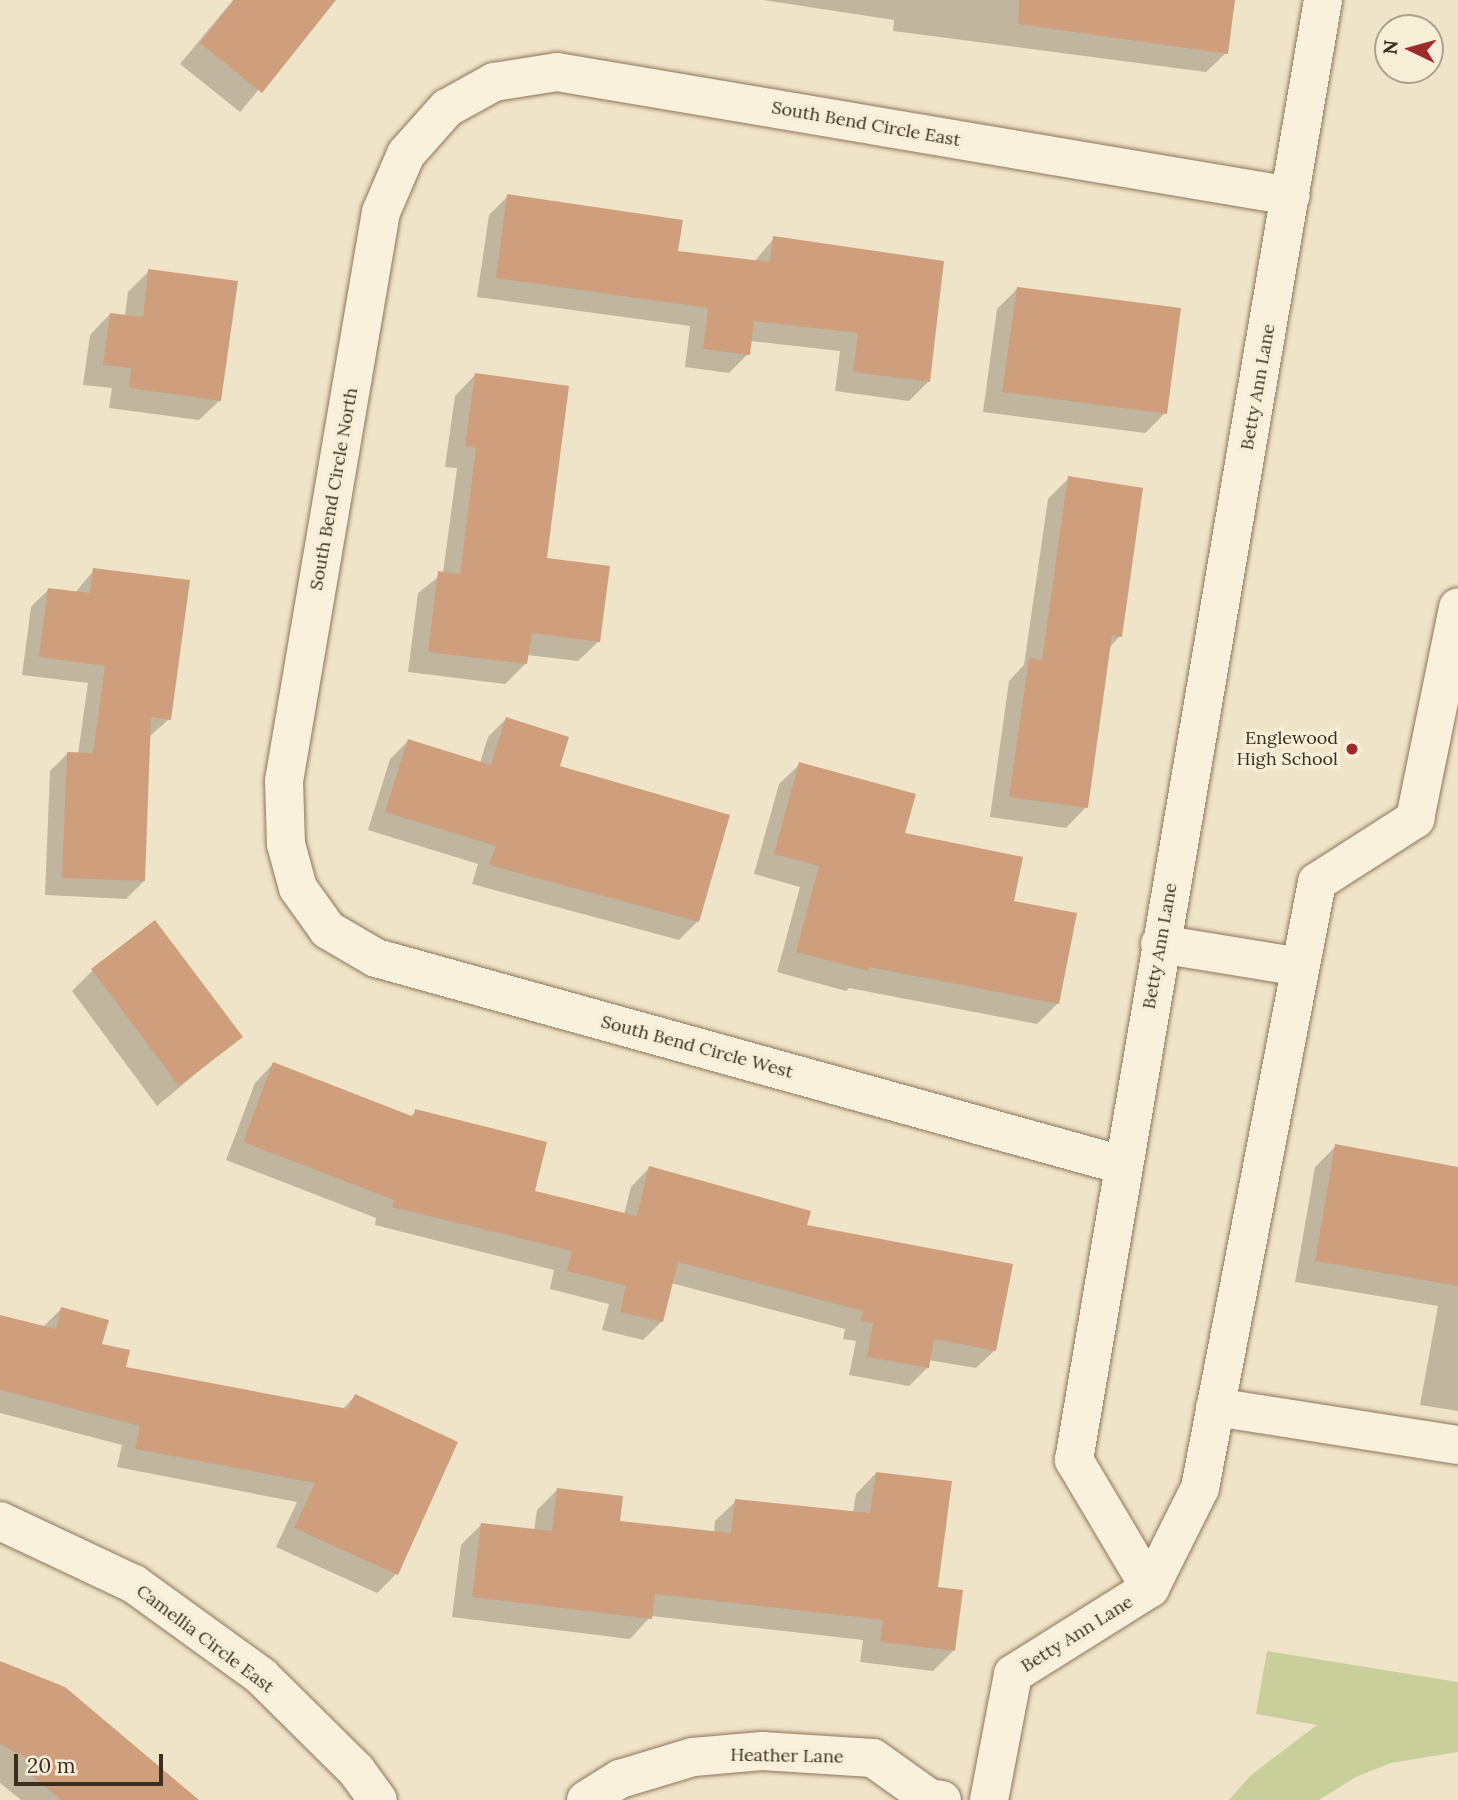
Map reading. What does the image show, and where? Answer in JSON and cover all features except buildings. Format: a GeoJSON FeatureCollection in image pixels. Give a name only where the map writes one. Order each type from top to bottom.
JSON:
{"type":"FeatureCollection","features":[{"type":"Feature","properties":{"kind":"street","name":"Betty Ann Lane"},"geometry":{"type":"LineString","coordinates":[[989,1800],[1013,1674],[1150,1588],[1074,1460],[1122,1165],[1323,0]]}},
{"type":"Feature","properties":{"kind":"street","name":"South Bend Circle East"},"geometry":{"type":"LineString","coordinates":[[447,108],[494,82],[557,72],[1291,196]]}},
{"type":"Feature","properties":{"kind":"street","name":"South Bend Circle North"},"geometry":{"type":"LineString","coordinates":[[298,888],[286,844],[284,781],[381,212],[406,154],[447,108]]}},
{"type":"Feature","properties":{"kind":"street"},"geometry":{"type":"LineString","coordinates":[[1150,1588],[1200,1488],[1317,882],[1415,819],[1458,607]]}},
{"type":"Feature","properties":{"kind":"street","name":"South Bend Circle West"},"geometry":{"type":"LineString","coordinates":[[298,888],[328,930],[376,958],[1122,1165]]}},
{"type":"Feature","properties":{"kind":"street"},"geometry":{"type":"LineString","coordinates":[[1160,944],[1300,967]]}},
{"type":"Feature","properties":{"kind":"street"},"geometry":{"type":"LineString","coordinates":[[1215,1407],[1458,1445]]}},
{"type":"Feature","properties":{"kind":"street","name":"Camellia Circle East"},"geometry":{"type":"LineString","coordinates":[[0,1521],[134,1584],[261,1676],[356,1770],[378,1800]]}},
{"type":"Feature","properties":{"kind":"street","name":"Heather Lane"},"geometry":{"type":"LineString","coordinates":[[586,1800],[620,1779],[693,1757],[762,1751],[873,1758],[929,1798],[942,1800]]}},
{"type":"Feature","properties":{"kind":"green space"},"geometry":{"type":"Polygon","coordinates":[[[1267,1651],[1458,1682],[1458,1752],[1391,1763],[1356,1777],[1319,1800],[1229,1800],[1251,1775],[1317,1725],[1256,1714],[1267,1651]]]}},
{"type":"Feature","properties":{"kind":"place","name":"Englewood High School"},"geometry":{"type":"Point","coordinates":[1352,749]}}]}
